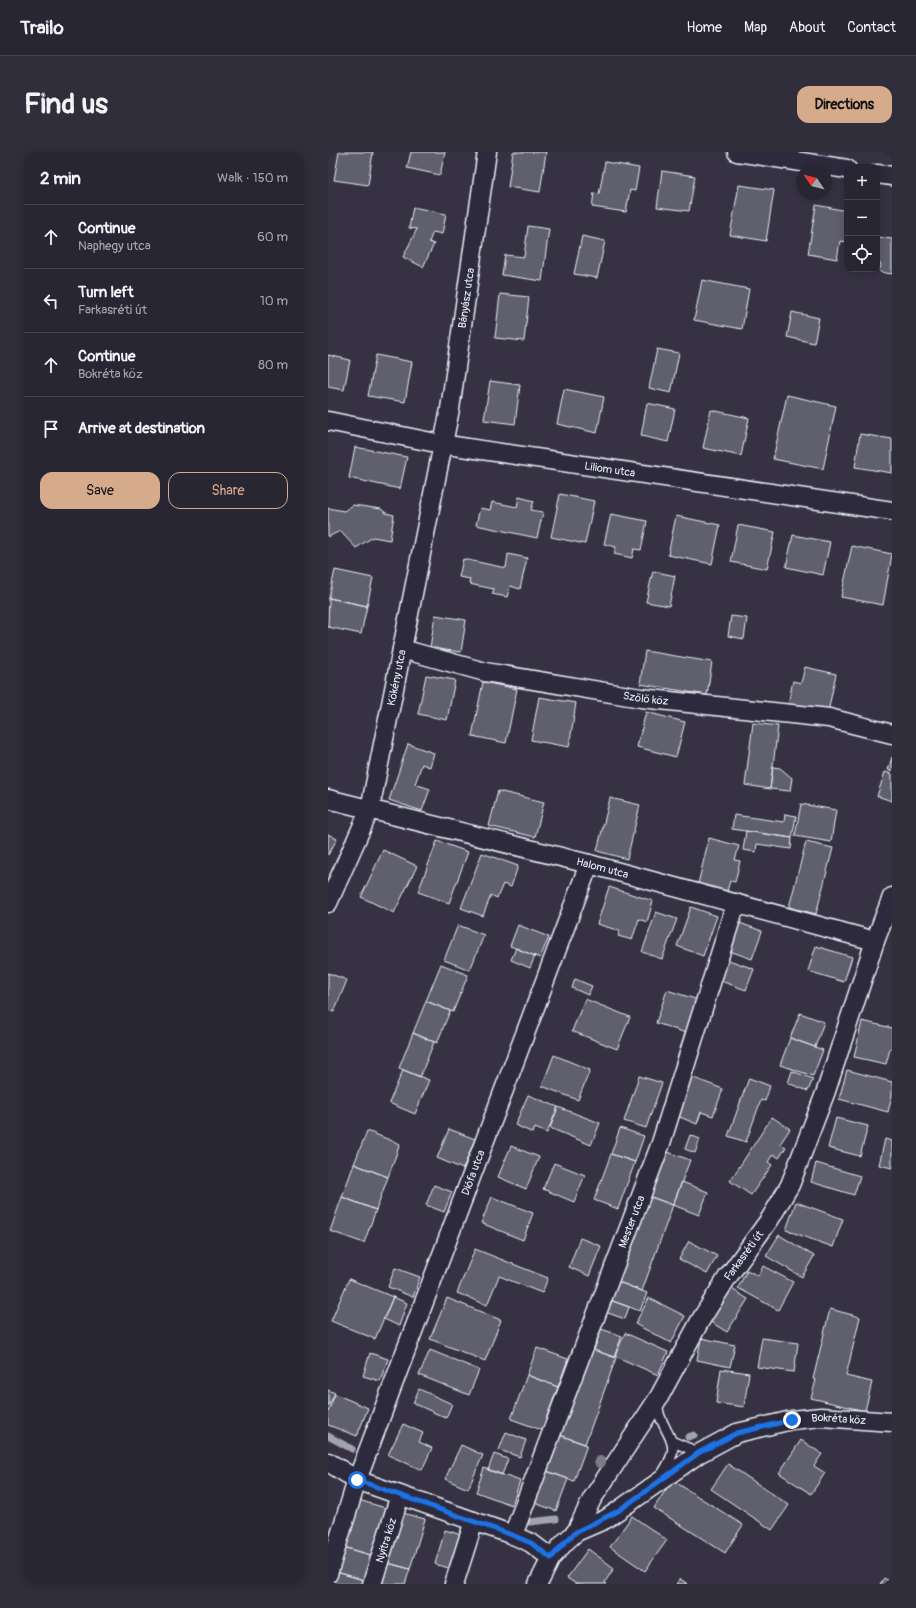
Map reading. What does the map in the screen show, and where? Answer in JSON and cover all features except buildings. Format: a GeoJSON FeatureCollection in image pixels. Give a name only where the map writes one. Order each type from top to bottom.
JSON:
{"type":"FeatureCollection","features":[{"type":"Feature","properties":{"kind":"street","name":"Bányász utca"},"geometry":{"type":"LineString","coordinates":[[441,444],[450,409],[487,152]]}},
{"type":"Feature","properties":{"kind":"street"},"geometry":{"type":"LineString","coordinates":[[736,152],[844,169]]}},
{"type":"Feature","properties":{"kind":"street"},"geometry":{"type":"LineString","coordinates":[[880,174],[892,176]]}},
{"type":"Feature","properties":{"kind":"street","name":"Liliom utca"},"geometry":{"type":"LineString","coordinates":[[328,421],[441,444],[892,511]]}},
{"type":"Feature","properties":{"kind":"street","name":"Kökény utca"},"geometry":{"type":"LineString","coordinates":[[328,903],[370,809],[441,444]]}},
{"type":"Feature","properties":{"kind":"street","name":"Szőlő köz"},"geometry":{"type":"LineString","coordinates":[[402,649],[485,672],[641,698],[829,718],[892,734]]}},
{"type":"Feature","properties":{"kind":"street","name":"Halom utca"},"geometry":{"type":"LineString","coordinates":[[328,799],[589,864],[875,941]]}},
{"type":"Feature","properties":{"kind":"street","name":"Diófa utca"},"geometry":{"type":"LineString","coordinates":[[328,1574],[357,1480],[589,864]]}},
{"type":"Feature","properties":{"kind":"street","name":"Farkasréti út"},"geometry":{"type":"LineString","coordinates":[[538,1584],[551,1558],[576,1532],[592,1499],[659,1397],[704,1315],[727,1278],[770,1219],[790,1185],[826,1091],[875,941],[892,897]]}},
{"type":"Feature","properties":{"kind":"street","name":"Mester utca"},"geometry":{"type":"LineString","coordinates":[[512,1535],[661,1142],[736,903]]}},
{"type":"Feature","properties":{"kind":"street","name":"Bokréta köz"},"geometry":{"type":"LineString","coordinates":[[576,1532],[606,1519],[700,1452],[737,1433],[792,1420],[821,1417],[892,1422]]}},
{"type":"Feature","properties":{"kind":"street"},"geometry":{"type":"LineString","coordinates":[[328,1462],[357,1480],[474,1521],[531,1543],[551,1558]]}},
{"type":"Feature","properties":{"kind":"street","name":"Nyitra köz"},"geometry":{"type":"LineString","coordinates":[[372,1584],[400,1495]]}},
{"type":"Feature","properties":{"kind":"street"},"geometry":{"type":"LineString","coordinates":[[454,1584],[474,1521]]}},
{"type":"Feature","properties":{"kind":"lane"},"geometry":{"type":"LineString","coordinates":[[659,1397],[657,1410],[671,1441],[673,1452],[659,1481]]}},
{"type":"Feature","properties":{"kind":"lane"},"geometry":{"type":"LineString","coordinates":[[643,1423],[655,1421],[662,1422]]}},
{"type":"Feature","properties":{"kind":"lane"},"geometry":{"type":"LineString","coordinates":[[671,1441],[700,1452]]}},
{"type":"Feature","properties":{"kind":"lane"},"geometry":{"type":"LineString","coordinates":[[592,1499],[591,1507],[594,1512],[606,1519]]}},
{"type":"Feature","properties":{"kind":"waterway"},"geometry":{"type":"LineString","coordinates":[[688,1437],[694,1435]]}},
{"type":"Feature","properties":{"kind":"waterway"},"geometry":{"type":"LineString","coordinates":[[328,1436],[352,1449]]}},
{"type":"Feature","properties":{"kind":"waterway"},"geometry":{"type":"LineString","coordinates":[[530,1522],[556,1519]]}},
{"type":"Feature","properties":{"kind":"route"},"geometry":{"type":"LineString","coordinates":[[357,1480],[512,1535],[531,1543],[551,1558],[576,1532],[606,1519],[700,1452],[737,1433],[792,1420]]}}]}
